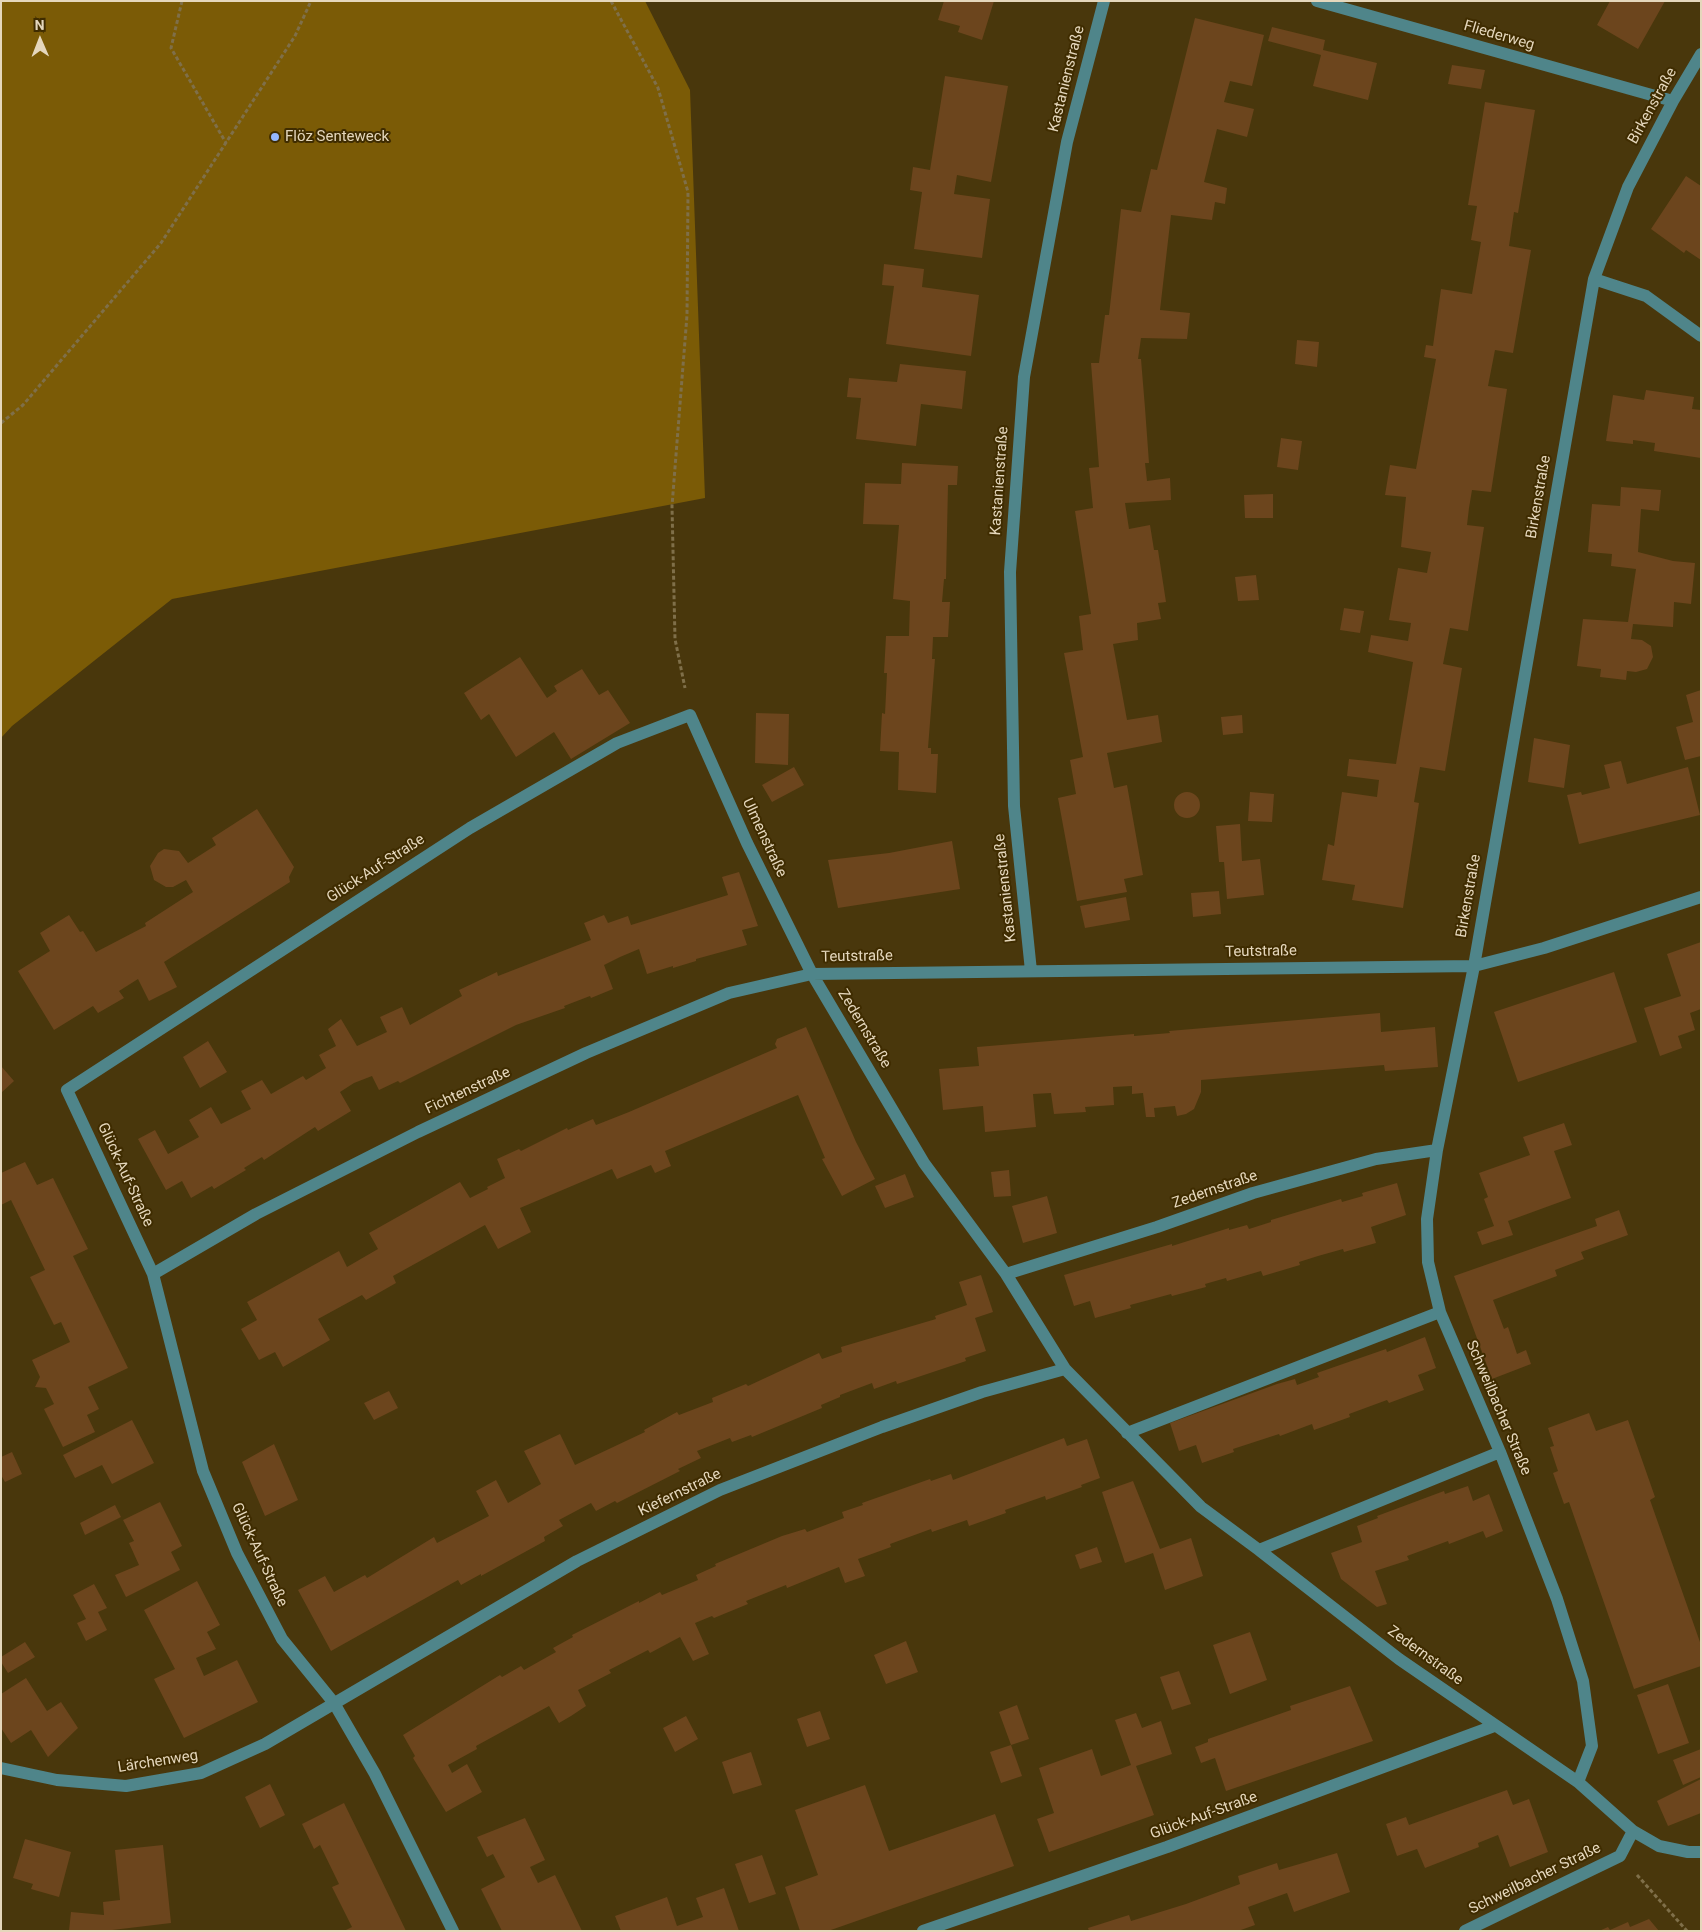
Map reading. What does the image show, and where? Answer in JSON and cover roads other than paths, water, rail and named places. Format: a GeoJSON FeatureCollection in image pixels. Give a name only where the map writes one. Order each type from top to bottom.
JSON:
{"type":"FeatureCollection","features":[{"type":"Feature","properties":{"kind":"street","name":"Kastanienstraße"},"geometry":{"type":"LineString","coordinates":[[1031,971],[1014,806],[1010,592],[1024,377],[1067,142],[1104,1]]}},
{"type":"Feature","properties":{"kind":"street","name":"Fliederweg"},"geometry":{"type":"LineString","coordinates":[[1317,1],[1673,101]]}},
{"type":"Feature","properties":{"kind":"street","name":"Birkenstraße"},"geometry":{"type":"LineString","coordinates":[[1474,966],[1594,279],[1628,187],[1673,101],[1701,54]]}},
{"type":"Feature","properties":{"kind":"street"},"geometry":{"type":"LineString","coordinates":[[1594,279],[1646,296],[1701,336]]}},
{"type":"Feature","properties":{"kind":"street","name":"Ulmenstraße"},"geometry":{"type":"LineString","coordinates":[[690,715],[747,843],[812,974]]}},
{"type":"Feature","properties":{"kind":"street","name":"Glück-Auf-Straße"},"geometry":{"type":"LineString","coordinates":[[453,1931],[375,1774],[334,1703],[282,1639],[237,1553],[203,1471],[153,1274],[67,1090],[470,828],[617,742],[690,715]]}},
{"type":"Feature","properties":{"kind":"street","name":"Teutstraße"},"geometry":{"type":"LineString","coordinates":[[812,974],[1474,966],[1544,948],[1701,897]]}},
{"type":"Feature","properties":{"kind":"street","name":"Schweilbacher Straße"},"geometry":{"type":"LineString","coordinates":[[1474,966],[1437,1150],[1427,1219],[1428,1262],[1440,1312],[1500,1452],[1557,1599],[1583,1681],[1592,1746],[1578,1782]]}},
{"type":"Feature","properties":{"kind":"street","name":"Fichtenstraße"},"geometry":{"type":"LineString","coordinates":[[153,1274],[265,1210],[418,1132],[586,1054],[729,993],[812,974]]}},
{"type":"Feature","properties":{"kind":"street","name":"Zedernstraße"},"geometry":{"type":"LineString","coordinates":[[812,974],[924,1163],[1006,1274],[1065,1370],[1201,1507],[1399,1659],[1578,1782]]}},
{"type":"Feature","properties":{"kind":"street","name":"Zedernstraße"},"geometry":{"type":"LineString","coordinates":[[1006,1274],[1156,1227],[1253,1193],[1376,1159],[1437,1150]]}},
{"type":"Feature","properties":{"kind":"street"},"geometry":{"type":"LineString","coordinates":[[1127,1433],[1440,1312]]}},
{"type":"Feature","properties":{"kind":"street","name":"Kiefernstraße"},"geometry":{"type":"LineString","coordinates":[[334,1703],[452,1636],[577,1561],[720,1490],[882,1426],[982,1392],[1065,1370]]}},
{"type":"Feature","properties":{"kind":"street"},"geometry":{"type":"LineString","coordinates":[[1259,1550],[1500,1452]]}},
{"type":"Feature","properties":{"kind":"street","name":"Lärchenweg"},"geometry":{"type":"LineString","coordinates":[[1,1768],[57,1780],[126,1786],[201,1773],[266,1744],[334,1703]]}},
{"type":"Feature","properties":{"kind":"street","name":"Glück-Auf-Straße"},"geometry":{"type":"LineString","coordinates":[[923,1931],[1167,1847],[1494,1726]]}},
{"type":"Feature","properties":{"kind":"street"},"geometry":{"type":"LineString","coordinates":[[1578,1782],[1633,1832],[1659,1846],[1688,1852],[1701,1852]]}},
{"type":"Feature","properties":{"kind":"street","name":"Schweilbacher Straße"},"geometry":{"type":"LineString","coordinates":[[1465,1931],[1620,1856],[1633,1832]]}},
{"type":"Feature","properties":{"kind":"place","name":"Flöz Senteweck"},"geometry":{"type":"Point","coordinates":[275,137]}}]}
